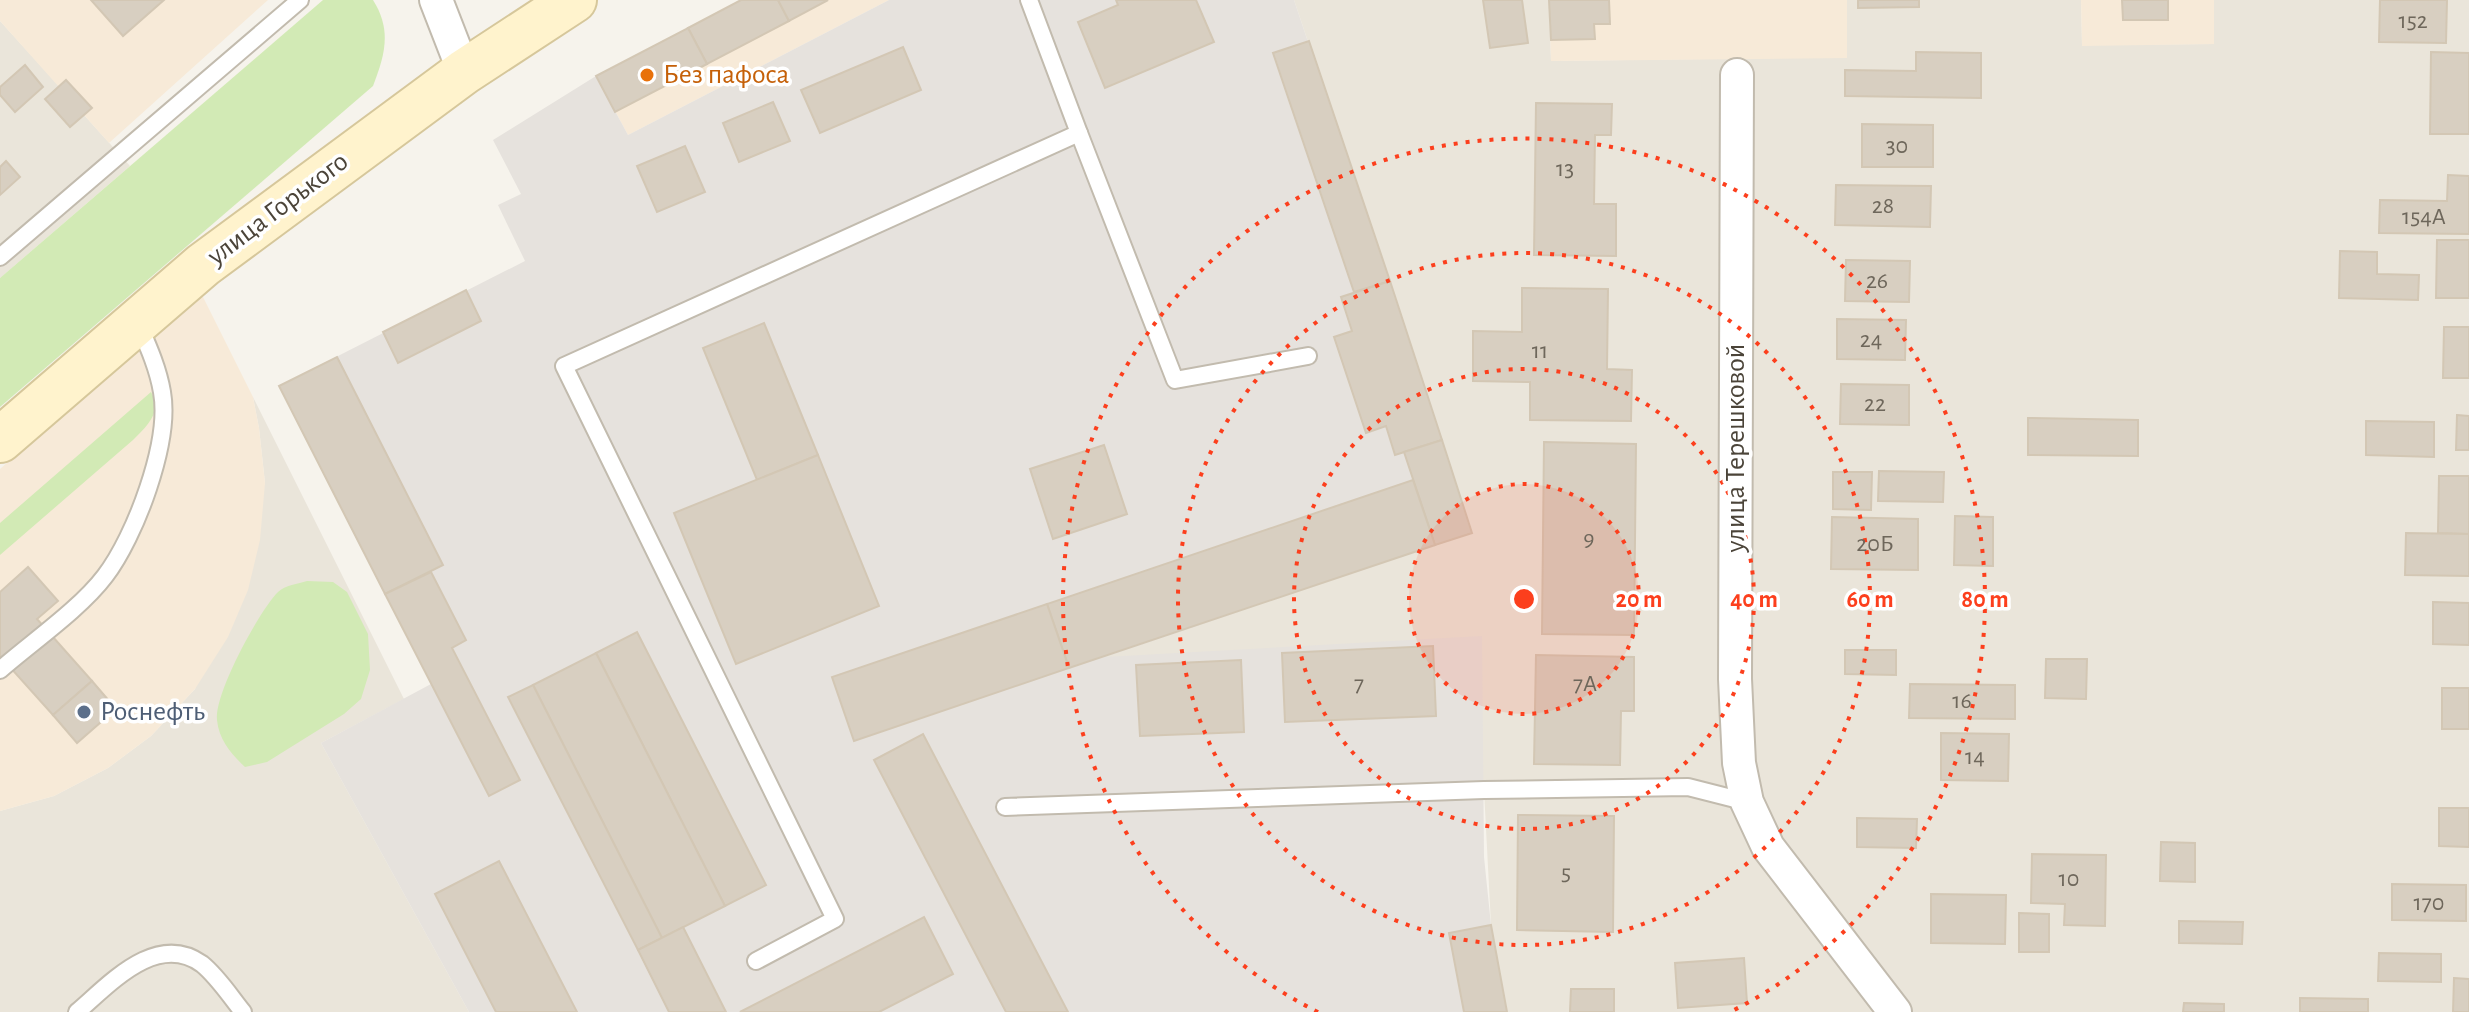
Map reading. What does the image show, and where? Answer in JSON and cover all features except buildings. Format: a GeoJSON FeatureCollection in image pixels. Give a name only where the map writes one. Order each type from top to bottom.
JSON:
{"type":"FeatureCollection","features":[{"type":"Feature","properties":{"kind":"main road","name":"улица Горького"},"geometry":{"type":"LineString","coordinates":[[0,440],[203,265],[464,72],[574,0]]}},
{"type":"Feature","properties":{"kind":"street"},"geometry":{"type":"LineString","coordinates":[[436,0],[464,72]]}},
{"type":"Feature","properties":{"kind":"street","name":"улица Терешковой"},"geometry":{"type":"LineString","coordinates":[[1737,75],[1735,679],[1739,763],[1747,802],[1768,847],[1895,1012]]}},
{"type":"Feature","properties":{"kind":"lane"},"geometry":{"type":"LineString","coordinates":[[0,257],[300,0]]}},
{"type":"Feature","properties":{"kind":"lane"},"geometry":{"type":"LineString","coordinates":[[1029,0],[1175,380],[1308,356]]}},
{"type":"Feature","properties":{"kind":"lane"},"geometry":{"type":"LineString","coordinates":[[756,961],[835,919],[564,366],[1079,133]]}},
{"type":"Feature","properties":{"kind":"lane"},"geometry":{"type":"LineString","coordinates":[[0,670],[90,593],[105,576],[136,521],[150,483],[162,433],[163,395],[154,360],[137,321]]}},
{"type":"Feature","properties":{"kind":"lane"},"geometry":{"type":"LineString","coordinates":[[1005,807],[1484,790],[1688,787],[1747,802]]}},
{"type":"Feature","properties":{"kind":"lane"},"geometry":{"type":"LineString","coordinates":[[77,1012],[130,968],[149,957],[171,954],[202,964],[243,1012]]}},
{"type":"Feature","properties":{"kind":"shaded area"},"geometry":{"type":"Polygon","coordinates":[[[0,0],[268,0],[109,143],[84,115],[91,108],[67,80],[59,87],[0,21],[0,0]]]}},
{"type":"Feature","properties":{"kind":"shaded area"},"geometry":{"type":"Polygon","coordinates":[[[741,0],[889,0],[628,135],[596,76],[741,0]]]}},
{"type":"Feature","properties":{"kind":"shaded area"},"geometry":{"type":"Polygon","coordinates":[[[889,0],[1294,0],[1472,533],[1105,657],[1482,636],[1484,857],[1491,925],[1507,1012],[469,1012],[321,743],[431,684],[279,386],[525,261],[498,205],[521,194],[493,140],[596,76],[628,135],[889,0]]]}},
{"type":"Feature","properties":{"kind":"shaded area"},"geometry":{"type":"Polygon","coordinates":[[[1294,0],[1549,0],[1551,61],[1847,57],[1847,0],[2081,0],[2082,45],[2214,44],[2214,0],[2469,0],[2469,1012],[1507,1012],[1491,925],[1484,790],[1101,658],[1472,532],[1294,0]]]}},
{"type":"Feature","properties":{"kind":"shaded area"},"geometry":{"type":"Polygon","coordinates":[[[1549,0],[1847,0],[1847,58],[1551,61],[1549,0]]]}},
{"type":"Feature","properties":{"kind":"shaded area"},"geometry":{"type":"Polygon","coordinates":[[[2081,0],[2214,0],[2214,44],[2082,46],[2081,0]]]}},
{"type":"Feature","properties":{"kind":"shaded area"},"geometry":{"type":"Polygon","coordinates":[[[0,21],[59,86],[66,80],[92,108],[84,115],[130,166],[0,278],[0,21]]]}},
{"type":"Feature","properties":{"kind":"shaded area"},"geometry":{"type":"Polygon","coordinates":[[[200,291],[253,397],[259,428],[265,483],[260,540],[248,590],[228,637],[195,689],[151,736],[108,768],[54,796],[0,811],[0,469],[200,291]]]}},
{"type":"Feature","properties":{"kind":"shaded area"},"geometry":{"type":"Polygon","coordinates":[[[253,397],[404,699],[321,743],[469,1012],[0,1012],[0,811],[54,796],[108,768],[151,736],[195,689],[265,483],[253,397]]]}},
{"type":"Feature","properties":{"kind":"green space"},"geometry":{"type":"Polygon","coordinates":[[[323,0],[373,0],[383,22],[385,43],[373,86],[0,407],[0,278],[323,0]]]}},
{"type":"Feature","properties":{"kind":"green space"},"geometry":{"type":"Polygon","coordinates":[[[151,392],[155,406],[152,418],[133,440],[0,555],[0,523],[151,392]]]}},
{"type":"Feature","properties":{"kind":"green space"},"geometry":{"type":"Polygon","coordinates":[[[307,581],[333,582],[347,592],[368,634],[370,670],[361,699],[344,714],[267,762],[245,767],[226,746],[220,734],[217,720],[223,692],[239,653],[270,602],[284,588],[307,581]]]}},
{"type":"Feature","properties":{"kind":"place","name":"Без пафоса"},"geometry":{"type":"Point","coordinates":[647,75]}},
{"type":"Feature","properties":{"kind":"place","name":"Роснефть"},"geometry":{"type":"Point","coordinates":[84,712]}}]}
